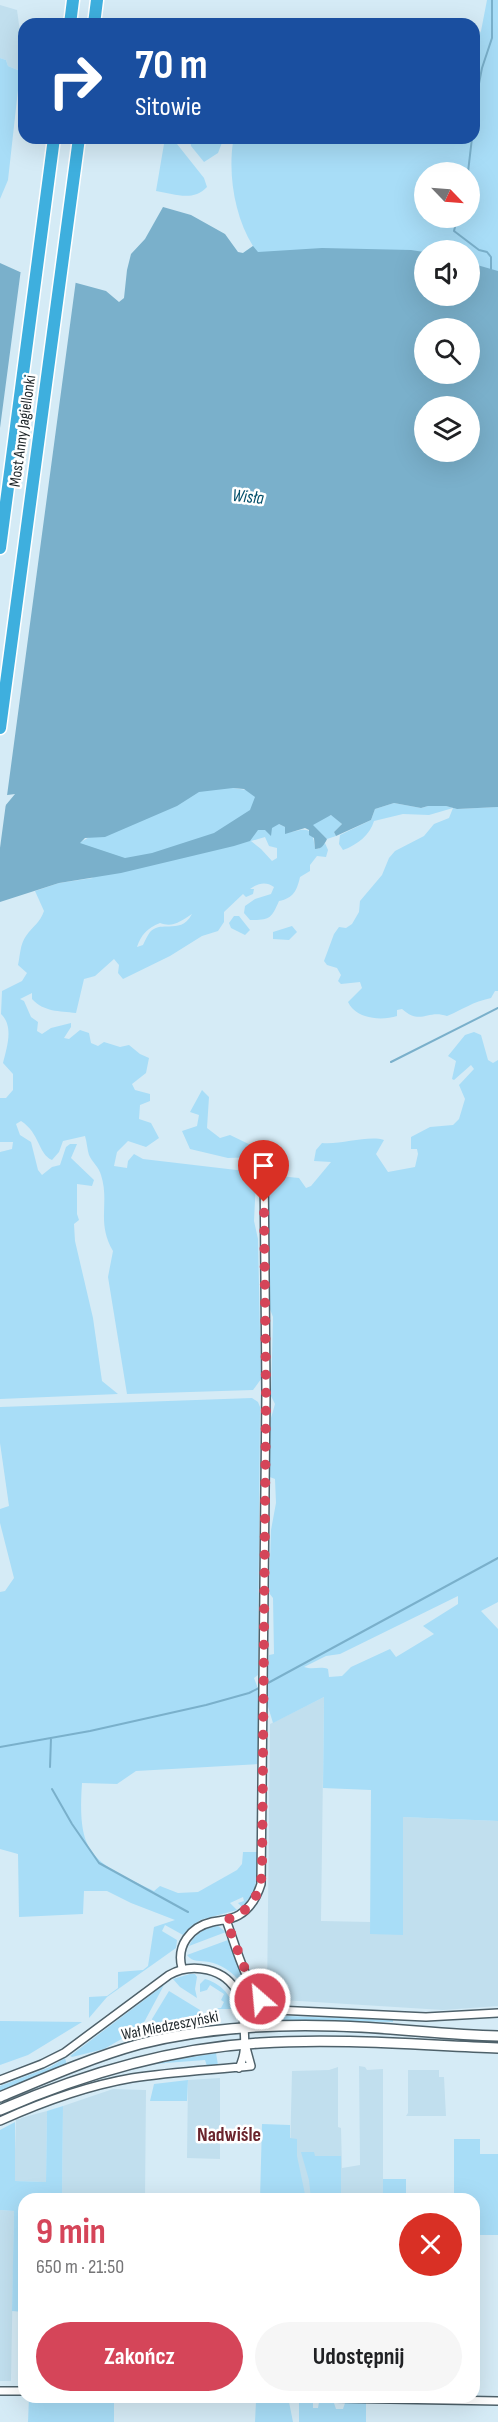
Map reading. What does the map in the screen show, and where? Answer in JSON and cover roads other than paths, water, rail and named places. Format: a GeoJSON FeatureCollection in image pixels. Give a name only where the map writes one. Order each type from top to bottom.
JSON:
{"type":"FeatureCollection","features":[{"type":"Feature","properties":{"kind":"highway"},"geometry":{"type":"LineString","coordinates":[[71,18],[73,0]]}},
{"type":"Feature","properties":{"kind":"highway"},"geometry":{"type":"LineString","coordinates":[[95,18],[98,0]]}},
{"type":"Feature","properties":{"kind":"highway","name":"Most Anny Jagiellonki"},"geometry":{"type":"LineString","coordinates":[[0,548],[53,144]]}},
{"type":"Feature","properties":{"kind":"highway","name":"Most Anny Jagiellonki"},"geometry":{"type":"LineString","coordinates":[[0,728],[78,144]]}},
{"type":"Feature","properties":{"kind":"main road","name":"Wał Miedzeszyński"},"geometry":{"type":"LineString","coordinates":[[0,2097],[132,2047],[184,2035],[244,2028],[335,2026],[498,2036]]}},
{"type":"Feature","properties":{"kind":"main road","name":"Wał Miedzeszyński"},"geometry":{"type":"LineString","coordinates":[[0,2110],[57,2086],[129,2064],[181,2052],[245,2044],[310,2041],[498,2048]]}},
{"type":"Feature","properties":{"kind":"street"},"geometry":{"type":"LineString","coordinates":[[183,1968],[181,1950],[191,1933],[205,1924],[237,1916],[252,1903],[261,1884],[266,1392],[264,1161]]}},
{"type":"Feature","properties":{"kind":"street"},"geometry":{"type":"LineString","coordinates":[[226,1920],[253,1990],[264,2003],[275,2010],[426,2017],[498,2013]]}},
{"type":"Feature","properties":{"kind":"street"},"geometry":{"type":"LineString","coordinates":[[0,2080],[64,2053],[168,1975],[183,1968],[199,1968],[214,1973],[228,1982],[238,1994],[243,2011],[245,2044],[239,2068]]}},
{"type":"Feature","properties":{"kind":"street"},"geometry":{"type":"LineString","coordinates":[[0,2121],[44,2102],[106,2083],[156,2075],[251,2066],[245,2044]]}},
{"type":"Feature","properties":{"kind":"street"},"geometry":{"type":"LineString","coordinates":[[0,2391],[18,2391]]}},
{"type":"Feature","properties":{"kind":"street"},"geometry":{"type":"LineString","coordinates":[[480,2401],[498,2401]]}},
{"type":"Feature","properties":{"kind":"water","name":"Wisła"},"geometry":{"type":"Polygon","coordinates":[[[163,207],[191,215],[225,234],[238,252],[243,253],[253,246],[258,252],[322,248],[414,250],[414,306],[480,306],[480,266],[498,271],[498,807],[457,809],[446,806],[428,806],[421,808],[394,803],[375,809],[371,820],[336,836],[334,832],[342,824],[331,815],[313,825],[327,839],[317,849],[315,849],[314,838],[309,835],[309,830],[305,828],[285,834],[285,827],[279,824],[272,828],[271,836],[265,830],[258,830],[250,841],[234,846],[121,873],[59,883],[0,902],[0,812],[15,794],[0,796],[0,263],[20,272],[47,275],[106,291],[119,302],[124,298],[131,254],[145,239],[163,207]],[[244,789],[199,792],[177,806],[105,837],[85,838],[80,843],[125,858],[152,853],[214,833],[250,810],[255,797],[244,789]]]}},
{"type":"Feature","properties":{"kind":"waterway"},"geometry":{"type":"LineString","coordinates":[[480,78],[492,38],[492,0]]}},
{"type":"Feature","properties":{"kind":"waterway"},"geometry":{"type":"LineString","coordinates":[[469,162],[471,144]]}},
{"type":"Feature","properties":{"kind":"waterway"},"geometry":{"type":"LineString","coordinates":[[455,228],[454,231],[479,250],[487,252],[491,257],[491,269]]}},
{"type":"Feature","properties":{"kind":"waterway"},"geometry":{"type":"LineString","coordinates":[[391,1062],[498,1008]]}},
{"type":"Feature","properties":{"kind":"waterway"},"geometry":{"type":"LineString","coordinates":[[268,1683],[498,1558]]}},
{"type":"Feature","properties":{"kind":"waterway"},"geometry":{"type":"LineString","coordinates":[[0,1747],[90,1731],[206,1705],[259,1688]]}},
{"type":"Feature","properties":{"kind":"waterway"},"geometry":{"type":"LineString","coordinates":[[50,1767],[51,1738]]}},
{"type":"Feature","properties":{"kind":"waterway"},"geometry":{"type":"LineString","coordinates":[[52,1789],[72,1824],[99,1863],[188,1912]]}},
{"type":"Feature","properties":{"kind":"district","name":"Nadwiśle"},"geometry":{"type":"Point","coordinates":[229,2135]}}]}
